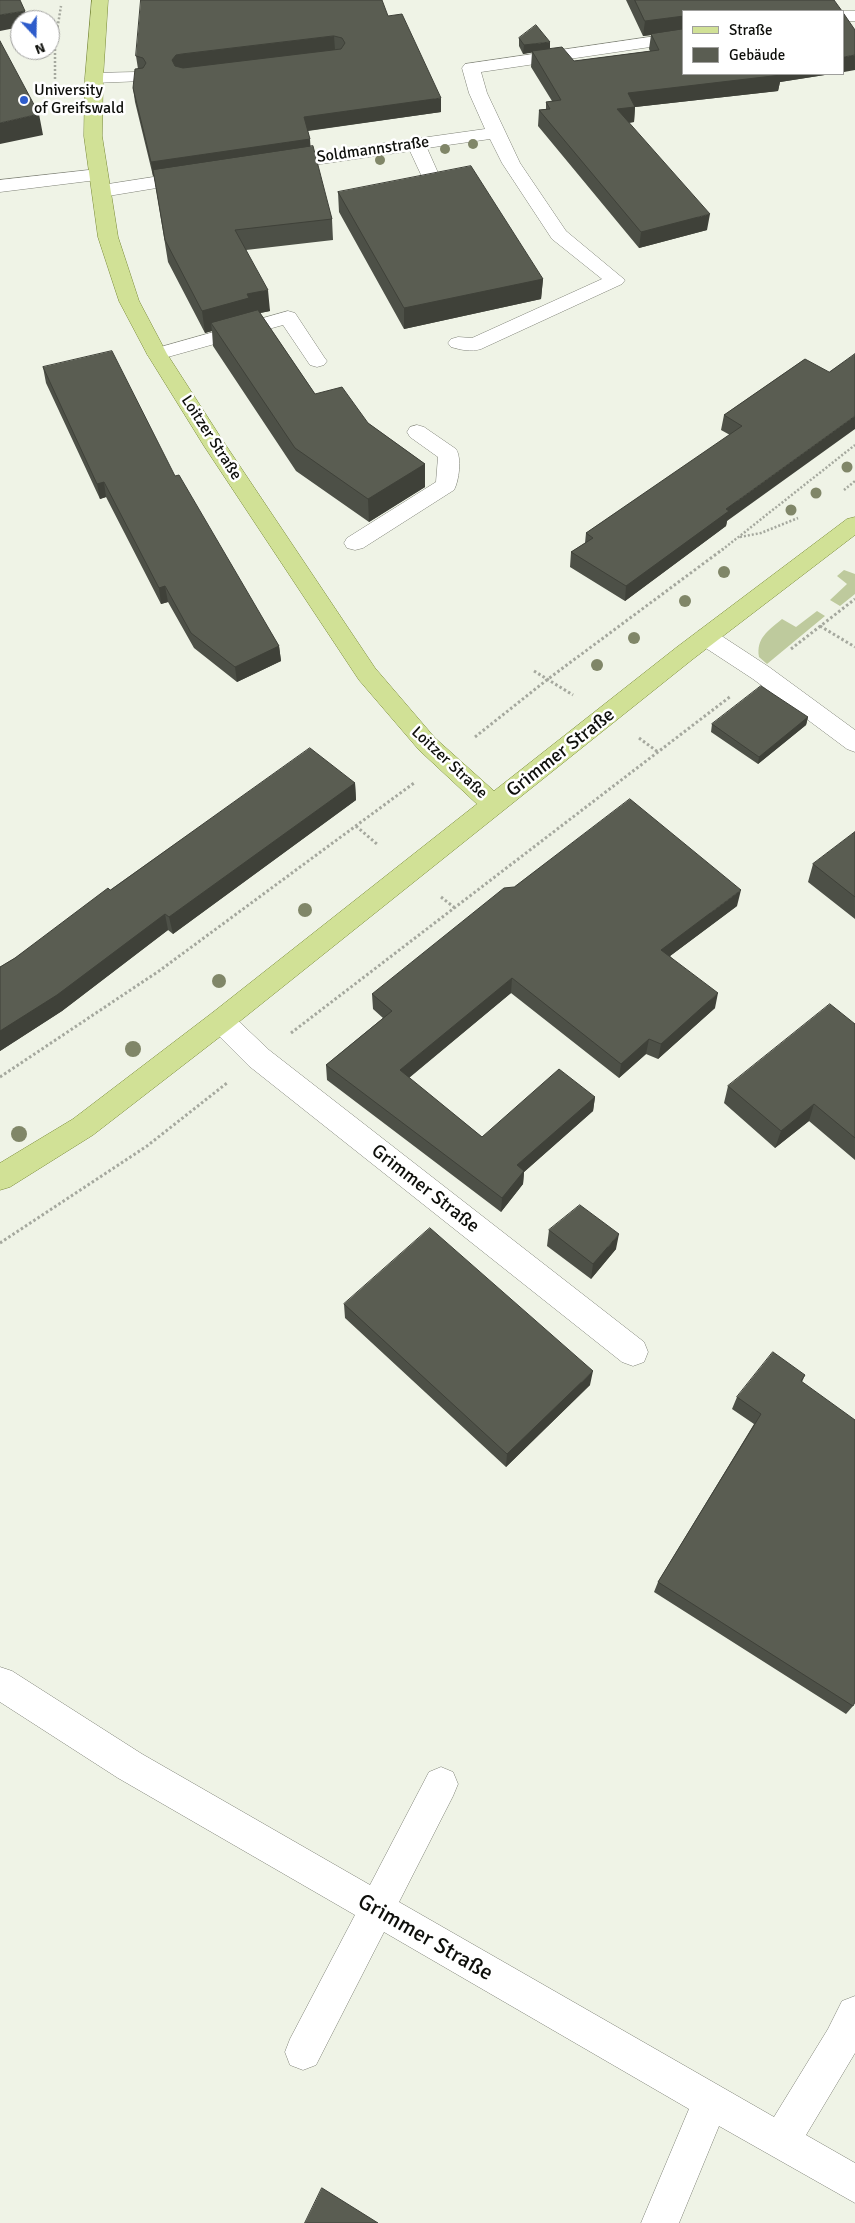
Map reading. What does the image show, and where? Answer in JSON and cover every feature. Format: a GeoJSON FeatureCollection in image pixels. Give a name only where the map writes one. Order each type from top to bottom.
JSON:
{"type":"FeatureCollection","features":[{"type":"Feature","properties":{"kind":"main road","name":"Loitzer Straße"},"geometry":{"type":"LineString","coordinates":[[100,0],[94,78],[93,136],[108,237],[129,301],[157,354],[215,446],[367,674],[412,728],[493,804]]}},
{"type":"Feature","properties":{"kind":"main road","name":"Grimmer Straße"},"geometry":{"type":"LineString","coordinates":[[0,1178],[83,1127],[221,1021],[706,637],[855,524]]}},
{"type":"Feature","properties":{"kind":"street"},"geometry":{"type":"LineString","coordinates":[[458,343],[474,345],[614,280],[559,235],[511,163],[478,93],[471,68],[682,37]]}},
{"type":"Feature","properties":{"kind":"street"},"geometry":{"type":"LineString","coordinates":[[94,78],[137,77]]}},
{"type":"Feature","properties":{"kind":"street","name":"Soldmannstraße"},"geometry":{"type":"LineString","coordinates":[[266,166],[496,133]]}},
{"type":"Feature","properties":{"kind":"street"},"geometry":{"type":"LineString","coordinates":[[416,144],[430,176]]}},
{"type":"Feature","properties":{"kind":"street"},"geometry":{"type":"LineString","coordinates":[[0,186],[100,183],[208,174]]}},
{"type":"Feature","properties":{"kind":"street"},"geometry":{"type":"LineString","coordinates":[[157,354],[288,317],[317,361]]}},
{"type":"Feature","properties":{"kind":"street"},"geometry":{"type":"LineString","coordinates":[[355,543],[446,485],[449,454],[417,432]]}},
{"type":"Feature","properties":{"kind":"street"},"geometry":{"type":"LineString","coordinates":[[706,637],[761,673],[855,743]]}},
{"type":"Feature","properties":{"kind":"street","name":"Grimmer Straße"},"geometry":{"type":"LineString","coordinates":[[221,1021],[259,1058],[633,1352]]}},
{"type":"Feature","properties":{"kind":"street","name":"Grimmer Straße"},"geometry":{"type":"LineString","coordinates":[[0,1683],[130,1766],[855,2184]]}},
{"type":"Feature","properties":{"kind":"street"},"geometry":{"type":"LineString","coordinates":[[303,2052],[441,1784]]}},
{"type":"Feature","properties":{"kind":"street"},"geometry":{"type":"LineString","coordinates":[[781,2140],[841,2042],[855,2014]]}},
{"type":"Feature","properties":{"kind":"street"},"geometry":{"type":"LineString","coordinates":[[660,2223],[710,2102]]}},
{"type":"Feature","properties":{"kind":"path"},"geometry":{"type":"LineString","coordinates":[[0,1077],[49,1046],[173,961],[740,537],[750,526],[855,445]]}},
{"type":"Feature","properties":{"kind":"path"},"geometry":{"type":"LineString","coordinates":[[842,491],[855,481]]}},
{"type":"Feature","properties":{"kind":"path"},"geometry":{"type":"LineString","coordinates":[[740,537],[781,527],[806,514]]}},
{"type":"Feature","properties":{"kind":"path"},"geometry":{"type":"LineString","coordinates":[[761,673],[855,599]]}},
{"type":"Feature","properties":{"kind":"path"},"geometry":{"type":"LineString","coordinates":[[820,626],[855,647]]}},
{"type":"Feature","properties":{"kind":"path"},"geometry":{"type":"LineString","coordinates":[[534,670],[548,679]]}},
{"type":"Feature","properties":{"kind":"path"},"geometry":{"type":"LineString","coordinates":[[0,1243],[148,1146],[259,1058],[712,710]]}},
{"type":"Feature","properties":{"kind":"green space"},"geometry":{"type":"Polygon","coordinates":[[[844,570],[855,574],[855,594],[840,606],[830,600],[847,584],[837,576],[844,570]]]}},
{"type":"Feature","properties":{"kind":"green space"},"geometry":{"type":"Polygon","coordinates":[[[817,611],[825,616],[767,664],[759,657],[759,645],[764,635],[782,619],[796,627],[817,611]]]}},
{"type":"Feature","properties":{"kind":"building"},"geometry":{"type":"Polygon","coordinates":[[[0,0],[20,0],[25,10],[10,10],[10,13],[0,15],[0,0]]]}},
{"type":"Feature","properties":{"kind":"building"},"geometry":{"type":"Polygon","coordinates":[[[141,0],[382,0],[388,16],[402,14],[441,98],[304,117],[310,139],[151,162],[133,88],[135,69],[143,68],[146,63],[143,58],[136,56],[141,0]],[[334,36],[182,54],[176,55],[172,60],[175,66],[183,68],[341,49],[345,43],[342,38],[334,36]]]}},
{"type":"Feature","properties":{"kind":"building"},"geometry":{"type":"Polygon","coordinates":[[[635,0],[834,0],[841,10],[682,10],[682,16],[645,21],[635,0]]]}},
{"type":"Feature","properties":{"kind":"building"},"geometry":{"type":"Polygon","coordinates":[[[845,15],[855,30],[855,55],[845,57],[845,15]]]}},
{"type":"Feature","properties":{"kind":"building"},"geometry":{"type":"Polygon","coordinates":[[[536,25],[550,42],[524,45],[519,38],[536,25]]]}},
{"type":"Feature","properties":{"kind":"building"},"geometry":{"type":"Polygon","coordinates":[[[682,29],[682,75],[781,75],[628,93],[635,107],[617,109],[710,214],[641,232],[539,110],[550,109],[546,102],[561,100],[532,51],[562,47],[574,61],[659,50],[651,34],[682,29]]]}},
{"type":"Feature","properties":{"kind":"building"},"geometry":{"type":"Polygon","coordinates":[[[0,41],[39,114],[0,123],[0,41]]]}},
{"type":"Feature","properties":{"kind":"building"},"geometry":{"type":"Polygon","coordinates":[[[313,146],[332,219],[235,230],[268,290],[247,294],[249,298],[202,311],[165,240],[153,170],[313,146]]]}},
{"type":"Feature","properties":{"kind":"building"},"geometry":{"type":"Polygon","coordinates":[[[471,166],[543,279],[404,308],[338,192],[471,166]]]}},
{"type":"Feature","properties":{"kind":"building"},"geometry":{"type":"Polygon","coordinates":[[[258,310],[315,394],[342,387],[368,423],[425,464],[368,499],[295,448],[211,323],[258,310]]]}},
{"type":"Feature","properties":{"kind":"building"},"geometry":{"type":"Polygon","coordinates":[[[112,351],[175,476],[179,475],[279,646],[235,667],[191,633],[165,586],[159,588],[104,482],[97,484],[43,367],[112,351]]]}},
{"type":"Feature","properties":{"kind":"building"},"geometry":{"type":"Polygon","coordinates":[[[855,354],[855,416],[726,509],[729,511],[626,586],[571,552],[593,538],[586,533],[742,426],[724,415],[805,359],[829,372],[855,354]]]}},
{"type":"Feature","properties":{"kind":"building"},"geometry":{"type":"Polygon","coordinates":[[[761,686],[808,717],[759,757],[712,724],[761,686]]]}},
{"type":"Feature","properties":{"kind":"building"},"geometry":{"type":"Polygon","coordinates":[[[310,748],[355,783],[169,917],[165,914],[57,995],[0,1031],[0,967],[15,958],[108,888],[110,890],[310,748]]]}},
{"type":"Feature","properties":{"kind":"building"},"geometry":{"type":"Polygon","coordinates":[[[630,799],[741,890],[661,950],[718,993],[661,1044],[649,1039],[621,1064],[512,978],[400,1070],[482,1137],[559,1069],[595,1097],[517,1165],[524,1171],[502,1198],[326,1065],[392,1011],[372,994],[504,888],[514,887],[630,799]]]}},
{"type":"Feature","properties":{"kind":"building"},"geometry":{"type":"Polygon","coordinates":[[[855,832],[855,897],[813,864],[855,832]]]}},
{"type":"Feature","properties":{"kind":"building"},"geometry":{"type":"Polygon","coordinates":[[[830,1004],[855,1024],[855,1138],[814,1104],[781,1131],[728,1086],[830,1004]]]}},
{"type":"Feature","properties":{"kind":"building"},"geometry":{"type":"Polygon","coordinates":[[[580,1205],[619,1234],[593,1264],[549,1230],[580,1205]]]}},
{"type":"Feature","properties":{"kind":"building"},"geometry":{"type":"Polygon","coordinates":[[[430,1228],[593,1371],[507,1454],[344,1304],[430,1228]]]}},
{"type":"Feature","properties":{"kind":"building"},"geometry":{"type":"Polygon","coordinates":[[[773,1352],[805,1375],[801,1381],[855,1420],[855,1702],[853,1706],[658,1582],[761,1414],[737,1397],[773,1352]]]}},
{"type":"Feature","properties":{"kind":"building"},"geometry":{"type":"Polygon","coordinates":[[[322,2188],[378,2223],[305,2223],[322,2188]]]}},
{"type":"Feature","properties":{"kind":"place","name":"University of Greifswald"},"geometry":{"type":"Point","coordinates":[24,100]}}]}
